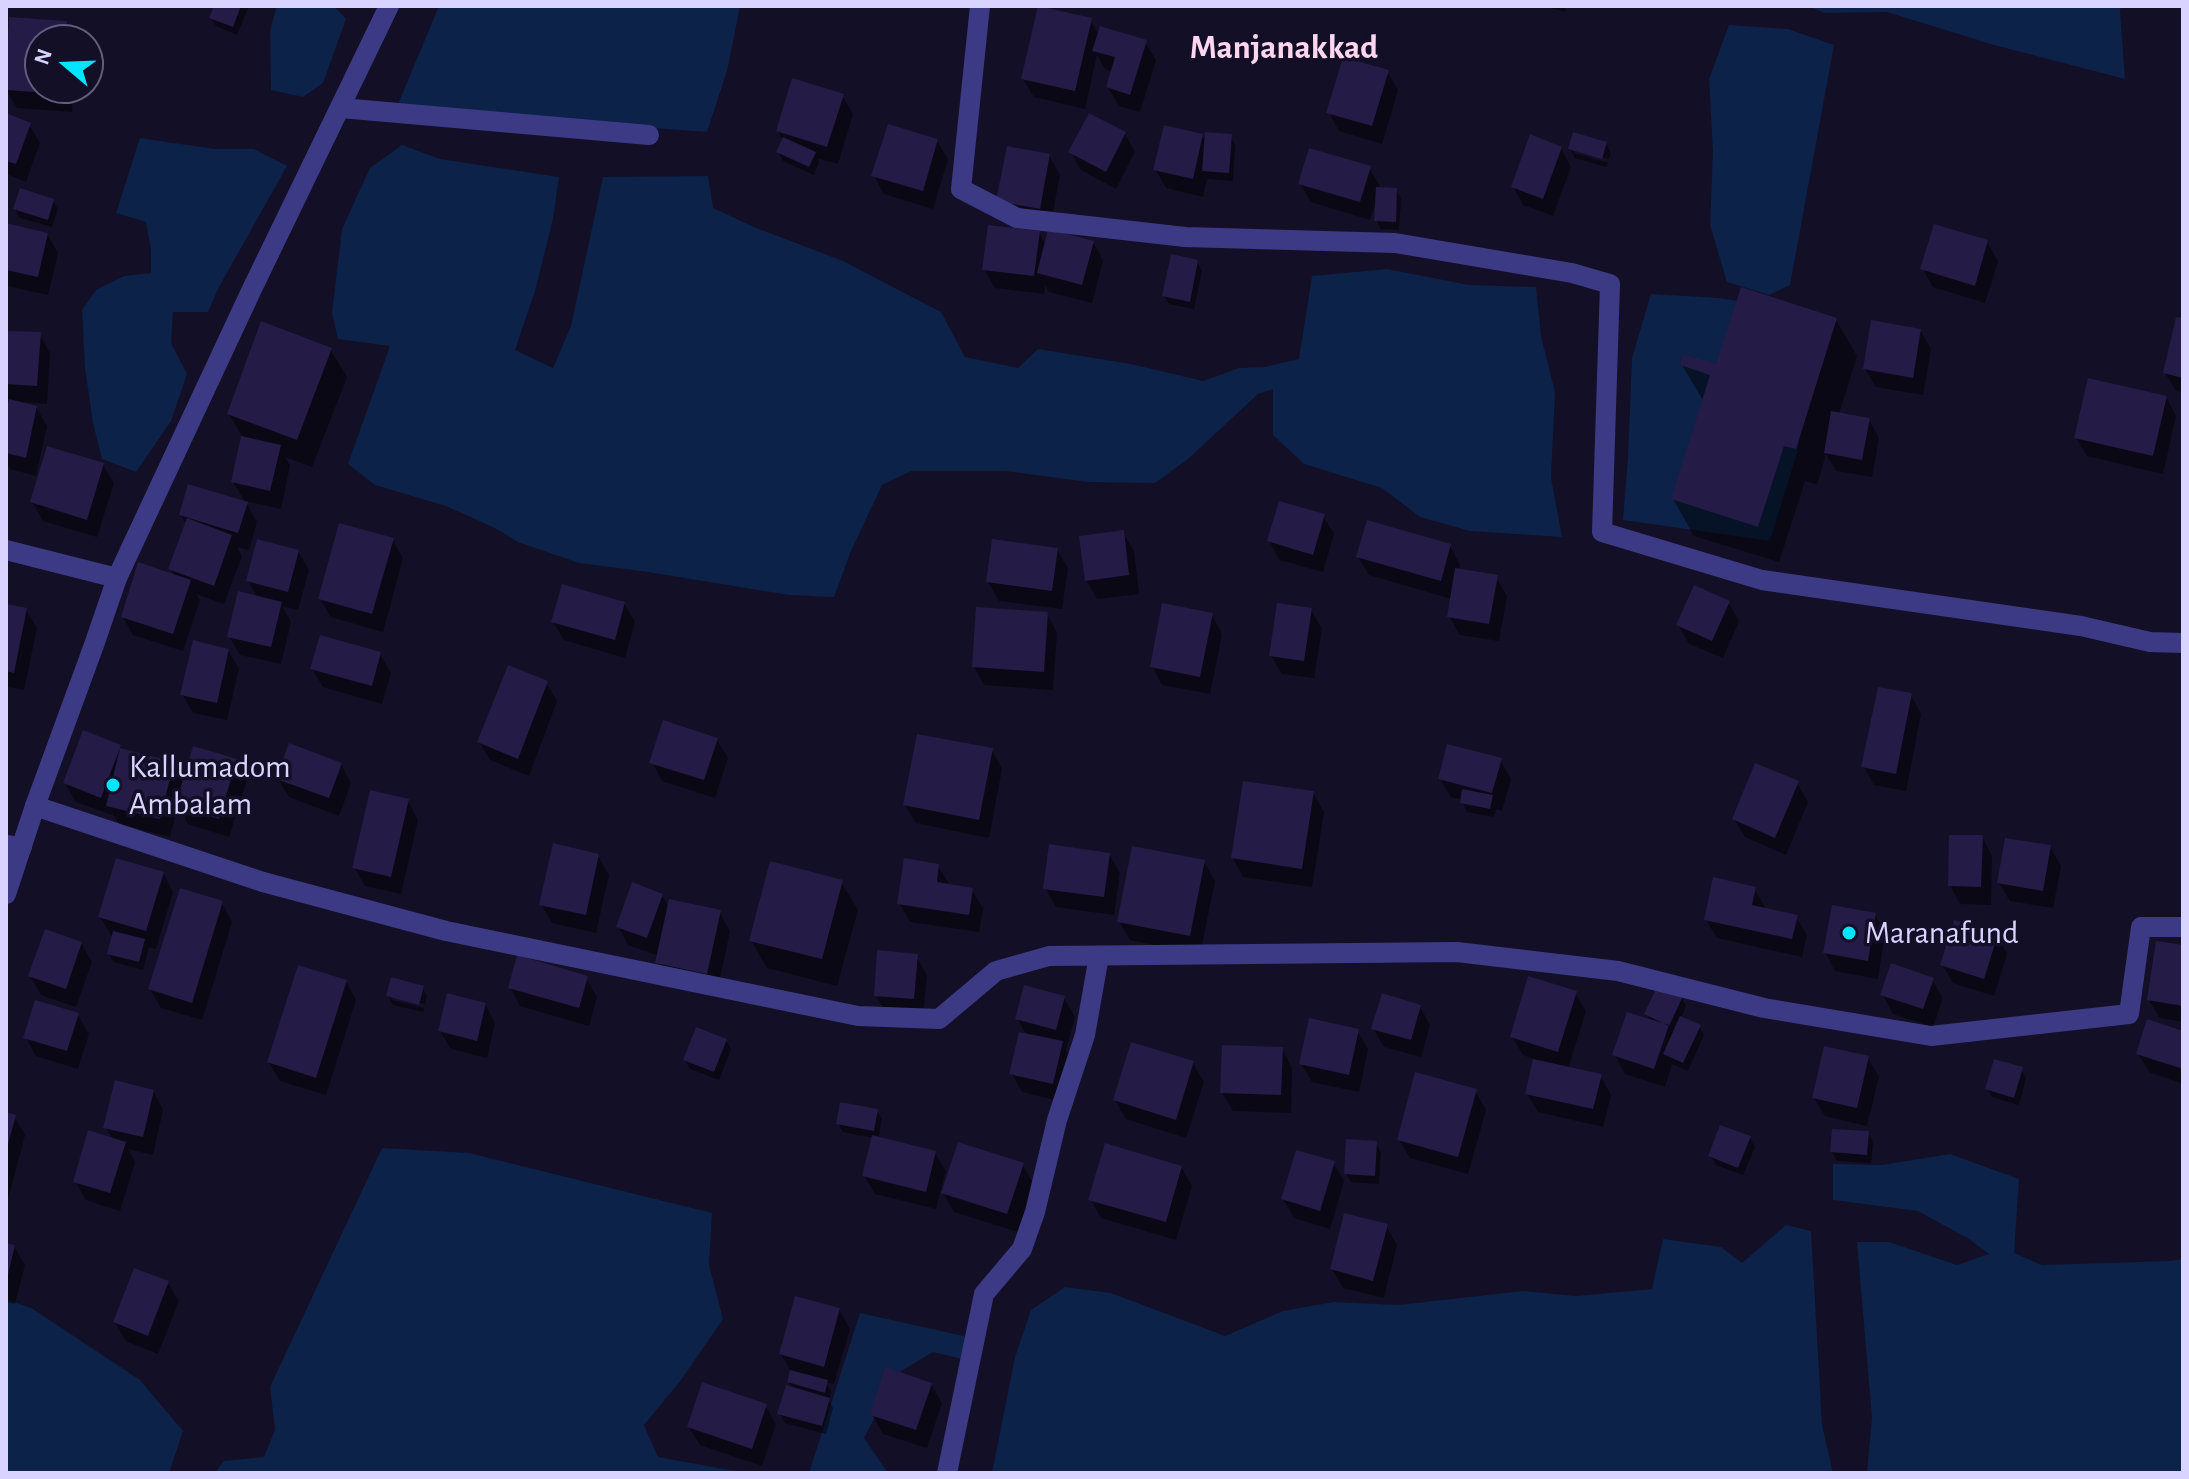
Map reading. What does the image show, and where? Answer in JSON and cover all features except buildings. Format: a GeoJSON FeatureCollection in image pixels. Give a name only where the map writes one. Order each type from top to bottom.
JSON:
{"type":"FeatureCollection","features":[{"type":"Feature","properties":{"kind":"street"},"geometry":{"type":"LineString","coordinates":[[6,894],[14,846],[35,806],[117,578],[389,6]]}},
{"type":"Feature","properties":{"kind":"street"},"geometry":{"type":"LineString","coordinates":[[980,6],[961,189],[1017,218],[1185,237],[1395,243],[1572,273],[1610,284],[1602,532],[1762,580],[2081,626],[2150,642],[2183,643]]}},
{"type":"Feature","properties":{"kind":"street"},"geometry":{"type":"LineString","coordinates":[[341,108],[649,135]]}},
{"type":"Feature","properties":{"kind":"street"},"geometry":{"type":"LineString","coordinates":[[6,550],[117,578]]}},
{"type":"Feature","properties":{"kind":"street"},"geometry":{"type":"LineString","coordinates":[[35,806],[263,882],[446,931],[858,1016],[939,1019],[996,971],[1049,956],[1457,952],[1618,971],[1764,1008],[1931,1036],[2129,1014],[2141,927],[2183,927]]}},
{"type":"Feature","properties":{"kind":"street"},"geometry":{"type":"LineString","coordinates":[[947,1473],[984,1294],[1022,1249],[1035,1212],[1057,1120],[1085,1035],[1099,956]]}},
{"type":"Feature","properties":{"kind":"water"},"geometry":{"type":"Polygon","coordinates":[[[277,6],[334,6],[346,19],[323,83],[303,97],[271,90],[270,30],[277,6]]]}},
{"type":"Feature","properties":{"kind":"water"},"geometry":{"type":"Polygon","coordinates":[[[439,6],[740,6],[727,71],[707,132],[396,109],[439,6]]]}},
{"type":"Feature","properties":{"kind":"water"},"geometry":{"type":"Polygon","coordinates":[[[1808,6],[2121,6],[2125,79],[1994,45],[1887,12],[1825,13],[1808,6]]]}},
{"type":"Feature","properties":{"kind":"water"},"geometry":{"type":"Polygon","coordinates":[[[1729,25],[1788,29],[1834,45],[1790,285],[1769,295],[1727,282],[1710,225],[1713,151],[1709,79],[1729,25]]]}},
{"type":"Feature","properties":{"kind":"water"},"geometry":{"type":"Polygon","coordinates":[[[140,138],[215,149],[254,149],[287,166],[208,312],[173,312],[171,343],[187,374],[171,421],[136,472],[102,459],[85,368],[82,310],[96,290],[124,276],[151,273],[146,222],[116,213],[140,138]]]}},
{"type":"Feature","properties":{"kind":"water"},"geometry":{"type":"Polygon","coordinates":[[[402,145],[440,159],[559,177],[553,219],[535,291],[515,350],[553,368],[571,326],[603,177],[708,176],[713,208],[843,261],[941,312],[965,357],[1018,368],[1038,349],[1131,364],[1203,381],[1239,368],[1264,367],[1299,359],[1312,276],[1387,269],[1469,285],[1536,287],[1541,336],[1555,392],[1551,478],[1562,537],[1470,531],[1420,517],[1382,488],[1304,464],[1273,435],[1273,389],[1258,394],[1188,459],[1155,483],[1088,482],[1006,471],[911,471],[882,485],[851,551],[834,597],[789,595],[579,563],[518,542],[446,506],[375,485],[348,464],[390,346],[338,339],[332,313],[342,229],[370,168],[402,145]]]}},
{"type":"Feature","properties":{"kind":"water"},"geometry":{"type":"Polygon","coordinates":[[[1651,294],[1719,298],[1813,313],[1809,389],[1797,453],[1770,541],[1623,520],[1632,358],[1651,294]]]}},
{"type":"Feature","properties":{"kind":"water"},"geometry":{"type":"Polygon","coordinates":[[[382,1148],[469,1153],[712,1213],[709,1265],[723,1319],[681,1380],[644,1425],[658,1457],[765,1473],[215,1473],[224,1461],[264,1457],[275,1430],[270,1387],[382,1148]]]}},
{"type":"Feature","properties":{"kind":"water"},"geometry":{"type":"Polygon","coordinates":[[[1950,1154],[2019,1179],[2014,1253],[2042,1265],[2183,1259],[2183,1473],[1867,1473],[1872,1418],[1857,1242],[1889,1242],[1957,1265],[1989,1254],[1969,1239],[1918,1211],[1833,1200],[1833,1164],[1882,1165],[1950,1154]]]}},
{"type":"Feature","properties":{"kind":"water"},"geometry":{"type":"Polygon","coordinates":[[[1786,1225],[1811,1231],[1822,1425],[1833,1473],[992,1473],[1015,1357],[1031,1310],[1065,1287],[1111,1293],[1225,1336],[1283,1311],[1334,1302],[1398,1305],[1523,1291],[1576,1296],[1652,1289],[1663,1239],[1721,1247],[1742,1263],[1786,1225]]]}},
{"type":"Feature","properties":{"kind":"water"},"geometry":{"type":"Polygon","coordinates":[[[6,1299],[33,1309],[140,1380],[183,1431],[169,1473],[6,1473],[6,1299]]]}},
{"type":"Feature","properties":{"kind":"water"},"geometry":{"type":"Polygon","coordinates":[[[860,1313],[968,1337],[970,1361],[933,1352],[898,1373],[864,1438],[888,1473],[809,1473],[860,1313]]]}},
{"type":"Feature","properties":{"kind":"place","name":"Kallumadom Ambalam"},"geometry":{"type":"Point","coordinates":[113,785]}},
{"type":"Feature","properties":{"kind":"place","name":"Maranafund"},"geometry":{"type":"Point","coordinates":[1849,933]}},
{"type":"Feature","properties":{"kind":"district","name":"Manjanakkad"},"geometry":{"type":"Point","coordinates":[1284,48]}}]}
